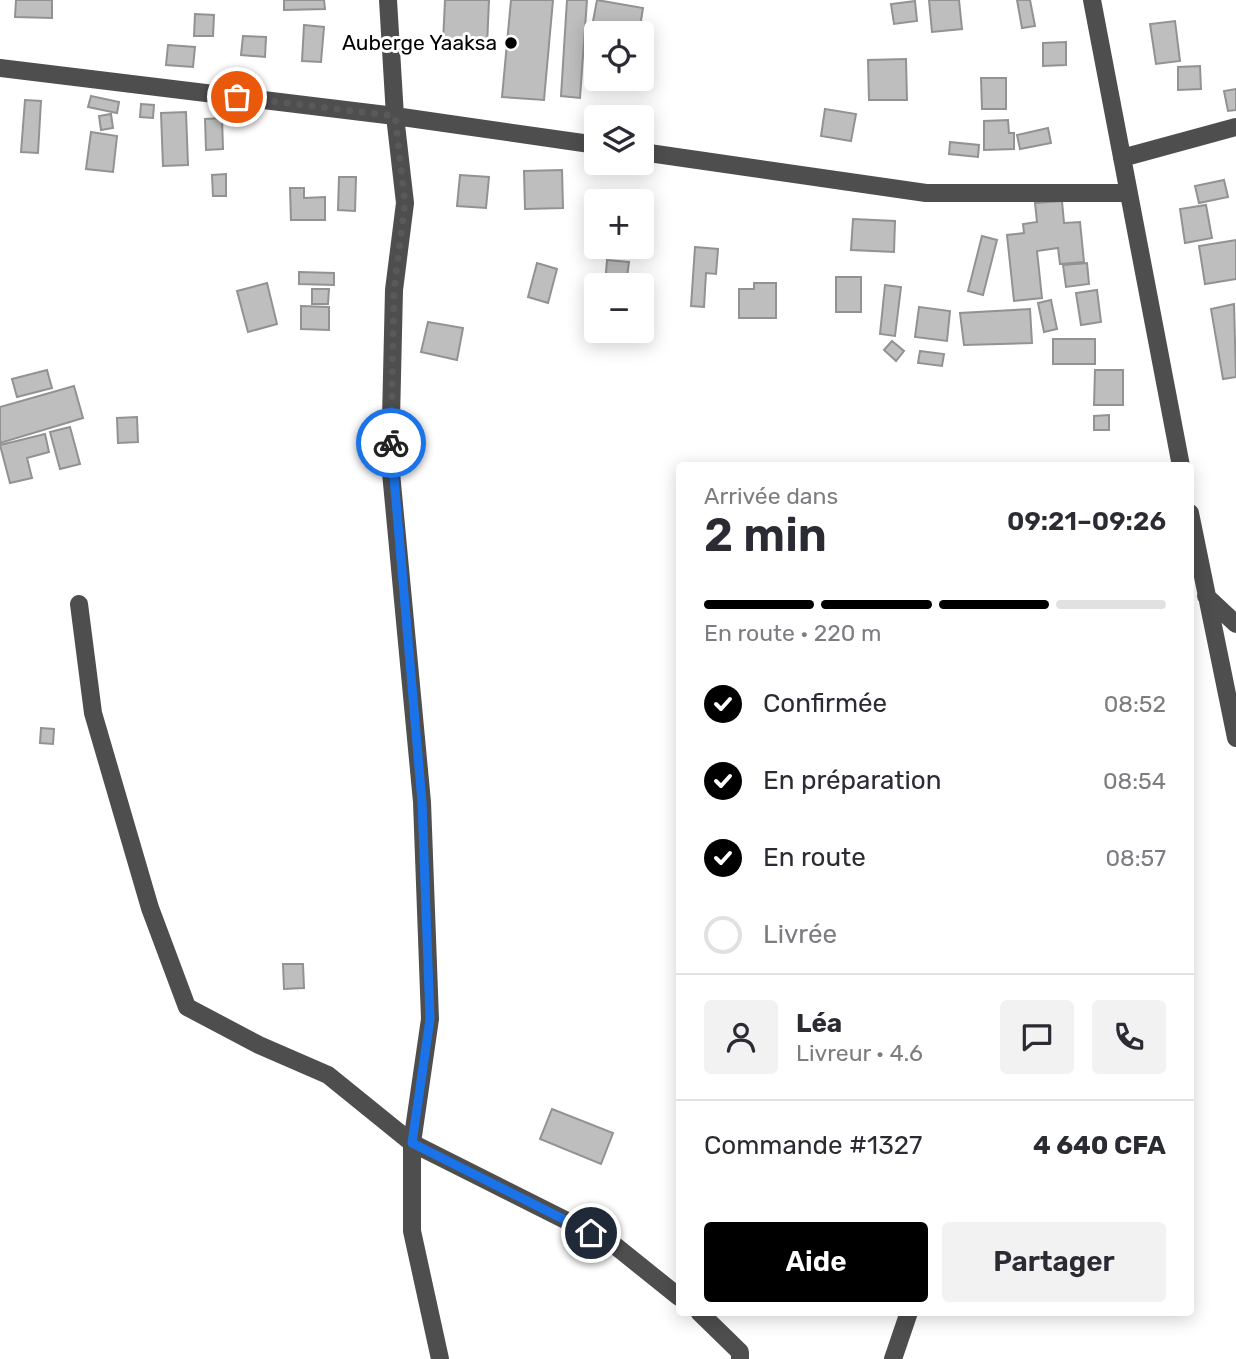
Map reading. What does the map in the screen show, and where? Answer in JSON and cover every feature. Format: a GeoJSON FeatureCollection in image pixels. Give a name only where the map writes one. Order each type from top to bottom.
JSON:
{"type":"FeatureCollection","features":[{"type":"Feature","properties":{"kind":"street"},"geometry":{"type":"LineString","coordinates":[[388,0],[395,116],[405,203],[394,290],[390,461],[422,802],[430,1019],[412,1143],[412,1231],[440,1359]]}},
{"type":"Feature","properties":{"kind":"street"},"geometry":{"type":"LineString","coordinates":[[1092,0],[1180,462]]}},
{"type":"Feature","properties":{"kind":"street"},"geometry":{"type":"LineString","coordinates":[[0,68],[395,116],[584,143]]}},
{"type":"Feature","properties":{"kind":"street"},"geometry":{"type":"LineString","coordinates":[[1122,158],[1236,127]]}},
{"type":"Feature","properties":{"kind":"street"},"geometry":{"type":"LineString","coordinates":[[654,154],[926,193],[1128,193]]}},
{"type":"Feature","properties":{"kind":"street"},"geometry":{"type":"LineString","coordinates":[[1194,534],[1236,738]]}},
{"type":"Feature","properties":{"kind":"street"},"geometry":{"type":"LineString","coordinates":[[1206,596],[1236,624]]}},
{"type":"Feature","properties":{"kind":"street"},"geometry":{"type":"LineString","coordinates":[[79,604],[93,713],[150,908],[187,1007],[259,1045],[328,1075],[412,1143],[613,1244],[676,1295]]}},
{"type":"Feature","properties":{"kind":"street"},"geometry":{"type":"LineString","coordinates":[[703,1316],[740,1352],[740,1359]]}},
{"type":"Feature","properties":{"kind":"street"},"geometry":{"type":"LineString","coordinates":[[893,1359],[908,1316]]}},
{"type":"Feature","properties":{"kind":"building"},"geometry":{"type":"Polygon","coordinates":[[[16,0],[52,0],[52,18],[15,17],[16,0]]]}},
{"type":"Feature","properties":{"kind":"building"},"geometry":{"type":"Polygon","coordinates":[[[284,0],[324,0],[325,9],[284,10],[284,0]]]}},
{"type":"Feature","properties":{"kind":"building"},"geometry":{"type":"Polygon","coordinates":[[[445,0],[489,0],[487,46],[443,43],[445,0]]]}},
{"type":"Feature","properties":{"kind":"building"},"geometry":{"type":"Polygon","coordinates":[[[511,0],[553,0],[544,100],[502,97],[511,0]]]}},
{"type":"Feature","properties":{"kind":"building"},"geometry":{"type":"Polygon","coordinates":[[[567,0],[587,0],[580,98],[561,96],[567,0]]]}},
{"type":"Feature","properties":{"kind":"building"},"geometry":{"type":"Polygon","coordinates":[[[597,0],[643,8],[641,21],[593,21],[597,0]]]}},
{"type":"Feature","properties":{"kind":"building"},"geometry":{"type":"Polygon","coordinates":[[[929,0],[959,0],[962,29],[932,32],[929,0]]]}},
{"type":"Feature","properties":{"kind":"building"},"geometry":{"type":"Polygon","coordinates":[[[1017,0],[1030,0],[1035,26],[1022,28],[1017,0]]]}},
{"type":"Feature","properties":{"kind":"building"},"geometry":{"type":"Polygon","coordinates":[[[915,1],[917,21],[894,24],[891,4],[915,1]]]}},
{"type":"Feature","properties":{"kind":"building"},"geometry":{"type":"Polygon","coordinates":[[[195,14],[214,15],[213,36],[194,36],[195,14]]]}},
{"type":"Feature","properties":{"kind":"building"},"geometry":{"type":"Polygon","coordinates":[[[1175,21],[1180,61],[1156,64],[1150,24],[1175,21]]]}},
{"type":"Feature","properties":{"kind":"building"},"geometry":{"type":"Polygon","coordinates":[[[304,25],[324,27],[321,62],[302,61],[304,25]]]}},
{"type":"Feature","properties":{"kind":"building"},"geometry":{"type":"Polygon","coordinates":[[[243,36],[266,37],[265,57],[241,55],[243,36]]]}},
{"type":"Feature","properties":{"kind":"building"},"geometry":{"type":"Polygon","coordinates":[[[1066,42],[1066,65],[1043,66],[1043,43],[1066,42]]]}},
{"type":"Feature","properties":{"kind":"building"},"geometry":{"type":"Polygon","coordinates":[[[168,45],[195,47],[193,67],[166,65],[168,45]]]}},
{"type":"Feature","properties":{"kind":"building"},"geometry":{"type":"Polygon","coordinates":[[[906,59],[907,100],[869,100],[868,60],[906,59]]]}},
{"type":"Feature","properties":{"kind":"building"},"geometry":{"type":"Polygon","coordinates":[[[1200,66],[1201,89],[1178,90],[1178,67],[1200,66]]]}},
{"type":"Feature","properties":{"kind":"building"},"geometry":{"type":"Polygon","coordinates":[[[981,78],[1006,78],[1006,109],[982,109],[981,78]]]}},
{"type":"Feature","properties":{"kind":"building"},"geometry":{"type":"Polygon","coordinates":[[[1236,89],[1236,110],[1228,111],[1224,91],[1236,89]]]}},
{"type":"Feature","properties":{"kind":"building"},"geometry":{"type":"Polygon","coordinates":[[[91,96],[119,102],[117,113],[88,107],[91,96]]]}},
{"type":"Feature","properties":{"kind":"building"},"geometry":{"type":"Polygon","coordinates":[[[25,100],[41,101],[38,153],[21,152],[25,100]]]}},
{"type":"Feature","properties":{"kind":"building"},"geometry":{"type":"Polygon","coordinates":[[[141,104],[154,105],[153,118],[140,117],[141,104]]]}},
{"type":"Feature","properties":{"kind":"building"},"geometry":{"type":"Polygon","coordinates":[[[825,109],[856,114],[851,141],[821,136],[825,109]]]}},
{"type":"Feature","properties":{"kind":"building"},"geometry":{"type":"Polygon","coordinates":[[[186,112],[188,165],[163,166],[161,113],[186,112]]]}},
{"type":"Feature","properties":{"kind":"building"},"geometry":{"type":"Polygon","coordinates":[[[111,114],[113,128],[101,130],[99,116],[111,114]]]}},
{"type":"Feature","properties":{"kind":"building"},"geometry":{"type":"Polygon","coordinates":[[[222,118],[223,149],[206,150],[205,119],[222,118]]]}},
{"type":"Feature","properties":{"kind":"building"},"geometry":{"type":"Polygon","coordinates":[[[1008,120],[1009,133],[1014,133],[1014,149],[984,150],[984,121],[1008,120]]]}},
{"type":"Feature","properties":{"kind":"building"},"geometry":{"type":"Polygon","coordinates":[[[1048,128],[1051,143],[1020,149],[1017,135],[1048,128]]]}},
{"type":"Feature","properties":{"kind":"building"},"geometry":{"type":"Polygon","coordinates":[[[91,132],[117,136],[113,172],[86,169],[91,132]]]}},
{"type":"Feature","properties":{"kind":"building"},"geometry":{"type":"Polygon","coordinates":[[[950,142],[979,145],[978,157],[949,154],[950,142]]]}},
{"type":"Feature","properties":{"kind":"building"},"geometry":{"type":"Polygon","coordinates":[[[562,170],[563,208],[525,209],[524,171],[562,170]]]}},
{"type":"Feature","properties":{"kind":"building"},"geometry":{"type":"Polygon","coordinates":[[[226,174],[226,196],[213,196],[212,175],[226,174]]]}},
{"type":"Feature","properties":{"kind":"building"},"geometry":{"type":"Polygon","coordinates":[[[460,175],[489,177],[486,208],[457,206],[460,175]]]}},
{"type":"Feature","properties":{"kind":"building"},"geometry":{"type":"Polygon","coordinates":[[[339,177],[356,177],[355,211],[338,210],[339,177]]]}},
{"type":"Feature","properties":{"kind":"building"},"geometry":{"type":"Polygon","coordinates":[[[1224,180],[1228,197],[1199,203],[1195,186],[1224,180]]]}},
{"type":"Feature","properties":{"kind":"building"},"geometry":{"type":"Polygon","coordinates":[[[290,188],[304,188],[304,198],[325,197],[325,220],[291,220],[290,188]]]}},
{"type":"Feature","properties":{"kind":"building"},"geometry":{"type":"Polygon","coordinates":[[[1062,201],[1064,223],[1080,222],[1084,262],[1060,264],[1058,248],[1037,251],[1042,298],[1014,301],[1007,235],[1024,233],[1023,224],[1037,222],[1035,203],[1062,201]]]}},
{"type":"Feature","properties":{"kind":"building"},"geometry":{"type":"Polygon","coordinates":[[[1206,205],[1212,238],[1185,243],[1180,209],[1206,205]]]}},
{"type":"Feature","properties":{"kind":"building"},"geometry":{"type":"Polygon","coordinates":[[[853,219],[895,221],[894,252],[851,250],[853,219]]]}},
{"type":"Feature","properties":{"kind":"building"},"geometry":{"type":"Polygon","coordinates":[[[982,236],[997,240],[983,295],[968,291],[982,236]]]}},
{"type":"Feature","properties":{"kind":"building"},"geometry":{"type":"Polygon","coordinates":[[[1236,240],[1236,279],[1205,284],[1199,246],[1236,240]]]}},
{"type":"Feature","properties":{"kind":"building"},"geometry":{"type":"Polygon","coordinates":[[[695,247],[718,249],[716,274],[706,273],[704,307],[691,306],[695,247]]]}},
{"type":"Feature","properties":{"kind":"building"},"geometry":{"type":"Polygon","coordinates":[[[607,260],[629,262],[628,273],[606,273],[607,260]]]}},
{"type":"Feature","properties":{"kind":"building"},"geometry":{"type":"Polygon","coordinates":[[[537,263],[557,269],[548,303],[528,297],[537,263]]]}},
{"type":"Feature","properties":{"kind":"building"},"geometry":{"type":"Polygon","coordinates":[[[1087,263],[1089,284],[1066,287],[1063,265],[1087,263]]]}},
{"type":"Feature","properties":{"kind":"building"},"geometry":{"type":"Polygon","coordinates":[[[299,272],[334,273],[334,285],[299,284],[299,272]]]}},
{"type":"Feature","properties":{"kind":"building"},"geometry":{"type":"Polygon","coordinates":[[[836,277],[861,277],[861,312],[836,312],[836,277]]]}},
{"type":"Feature","properties":{"kind":"building"},"geometry":{"type":"Polygon","coordinates":[[[267,283],[277,324],[248,332],[237,291],[267,283]]]}},
{"type":"Feature","properties":{"kind":"building"},"geometry":{"type":"Polygon","coordinates":[[[754,283],[776,283],[776,318],[739,318],[739,289],[754,289],[754,283]]]}},
{"type":"Feature","properties":{"kind":"building"},"geometry":{"type":"Polygon","coordinates":[[[885,285],[901,287],[895,336],[880,334],[885,285]]]}},
{"type":"Feature","properties":{"kind":"building"},"geometry":{"type":"Polygon","coordinates":[[[312,289],[329,289],[328,304],[312,304],[312,289]]]}},
{"type":"Feature","properties":{"kind":"building"},"geometry":{"type":"Polygon","coordinates":[[[1097,290],[1101,322],[1081,325],[1076,293],[1097,290]]]}},
{"type":"Feature","properties":{"kind":"building"},"geometry":{"type":"Polygon","coordinates":[[[1051,300],[1057,329],[1044,332],[1038,303],[1051,300]]]}},
{"type":"Feature","properties":{"kind":"building"},"geometry":{"type":"Polygon","coordinates":[[[1234,304],[1236,377],[1223,379],[1211,309],[1234,304]]]}},
{"type":"Feature","properties":{"kind":"building"},"geometry":{"type":"Polygon","coordinates":[[[301,306],[329,307],[329,330],[301,329],[301,306]]]}},
{"type":"Feature","properties":{"kind":"building"},"geometry":{"type":"Polygon","coordinates":[[[919,307],[950,311],[947,341],[915,337],[919,307]]]}},
{"type":"Feature","properties":{"kind":"building"},"geometry":{"type":"Polygon","coordinates":[[[1030,309],[1032,343],[964,345],[960,313],[1030,309]]]}},
{"type":"Feature","properties":{"kind":"building"},"geometry":{"type":"Polygon","coordinates":[[[428,322],[463,328],[457,360],[421,352],[428,322]]]}},
{"type":"Feature","properties":{"kind":"building"},"geometry":{"type":"Polygon","coordinates":[[[1053,339],[1095,339],[1095,364],[1053,364],[1053,339]]]}},
{"type":"Feature","properties":{"kind":"building"},"geometry":{"type":"Polygon","coordinates":[[[892,341],[904,351],[896,361],[884,350],[892,341]]]}},
{"type":"Feature","properties":{"kind":"building"},"geometry":{"type":"Polygon","coordinates":[[[920,351],[944,354],[942,366],[918,363],[920,351]]]}},
{"type":"Feature","properties":{"kind":"building"},"geometry":{"type":"Polygon","coordinates":[[[47,370],[52,388],[17,397],[12,379],[47,370]]]}},
{"type":"Feature","properties":{"kind":"building"},"geometry":{"type":"Polygon","coordinates":[[[1095,370],[1123,370],[1123,405],[1094,405],[1095,370]]]}},
{"type":"Feature","properties":{"kind":"building"},"geometry":{"type":"Polygon","coordinates":[[[74,386],[83,418],[0,443],[0,407],[74,386]]]}},
{"type":"Feature","properties":{"kind":"building"},"geometry":{"type":"Polygon","coordinates":[[[1109,415],[1109,430],[1094,430],[1094,416],[1109,415]]]}},
{"type":"Feature","properties":{"kind":"building"},"geometry":{"type":"Polygon","coordinates":[[[137,417],[138,442],[118,443],[117,418],[137,417]]]}},
{"type":"Feature","properties":{"kind":"building"},"geometry":{"type":"Polygon","coordinates":[[[70,427],[80,464],[60,469],[50,432],[70,427]]]}},
{"type":"Feature","properties":{"kind":"building"},"geometry":{"type":"Polygon","coordinates":[[[45,434],[49,452],[27,458],[32,478],[10,483],[0,445],[45,434]]]}},
{"type":"Feature","properties":{"kind":"building"},"geometry":{"type":"Polygon","coordinates":[[[41,728],[54,729],[53,744],[40,743],[41,728]]]}},
{"type":"Feature","properties":{"kind":"building"},"geometry":{"type":"Polygon","coordinates":[[[283,964],[303,964],[304,988],[284,989],[283,964]]]}},
{"type":"Feature","properties":{"kind":"building"},"geometry":{"type":"Polygon","coordinates":[[[552,1109],[613,1133],[601,1164],[540,1139],[552,1109]]]}},
{"type":"Feature","properties":{"kind":"way so far"},"geometry":{"type":"LineString","coordinates":[[237,97],[395,116],[405,203],[394,290],[391,443]]}},
{"type":"Feature","properties":{"kind":"place","name":"Auberge Yaaksa"},"geometry":{"type":"Point","coordinates":[511,43]}},
{"type":"Feature","properties":{"kind":"route"},"geometry":{"type":"LineString","coordinates":[[391,443],[390,461],[422,802],[430,1019],[412,1143],[591,1233]]}}]}
